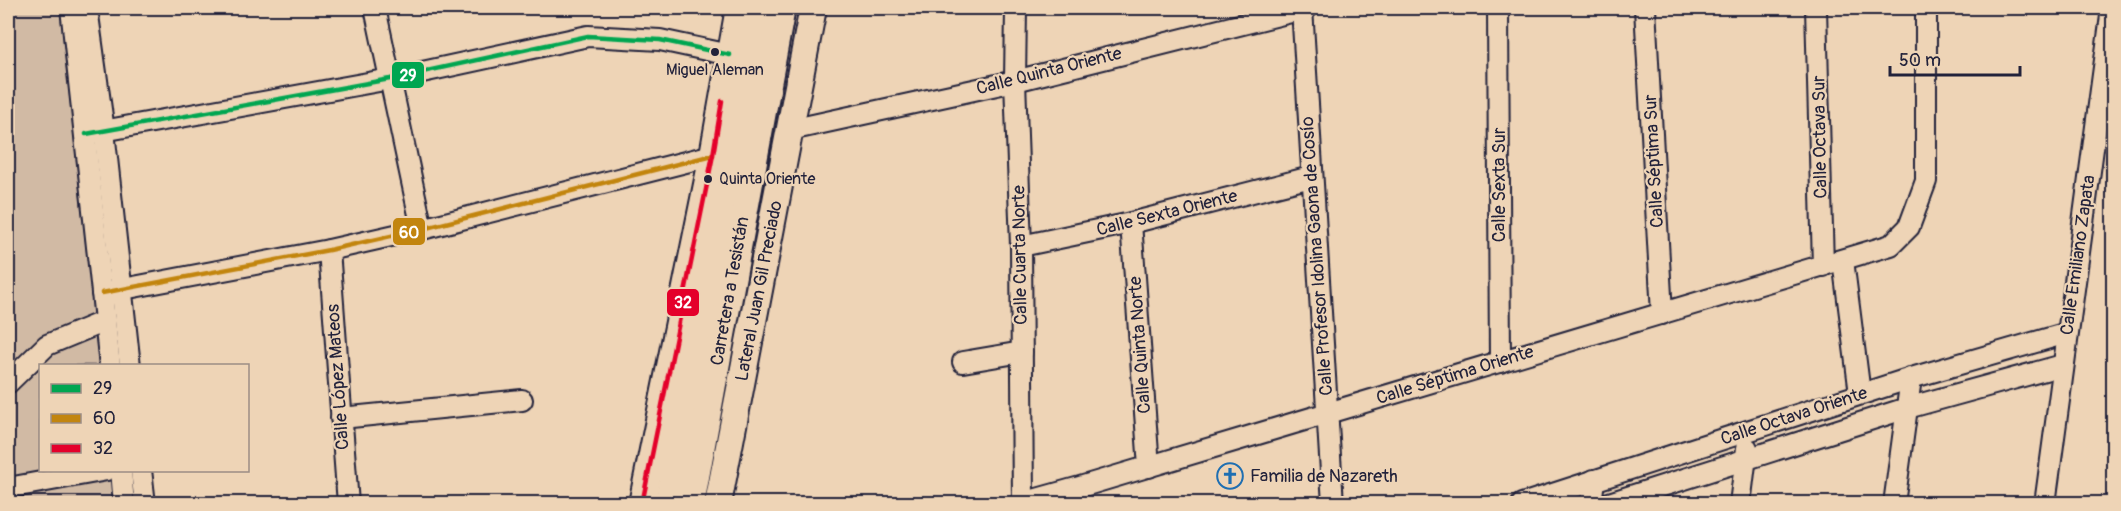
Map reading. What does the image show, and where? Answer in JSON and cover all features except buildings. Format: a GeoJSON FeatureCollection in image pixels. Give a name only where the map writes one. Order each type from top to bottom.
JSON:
{"type":"FeatureCollection","features":[{"type":"Feature","properties":{"kind":"main road"},"geometry":{"type":"LineString","coordinates":[[642,504],[713,155],[739,8]]}},
{"type":"Feature","properties":{"kind":"main road","name":"Carretera a Tesistán"},"geometry":{"type":"LineString","coordinates":[[668,504],[760,8]]}},
{"type":"Feature","properties":{"kind":"main road","name":"Carretera a Tesistán"},"geometry":{"type":"LineString","coordinates":[[691,504],[782,8]]}},
{"type":"Feature","properties":{"kind":"main road","name":"Lateral Juan Gil Preciado"},"geometry":{"type":"LineString","coordinates":[[718,504],[813,8]]}},
{"type":"Feature","properties":{"kind":"street"},"geometry":{"type":"LineString","coordinates":[[71,8],[95,133]]}},
{"type":"Feature","properties":{"kind":"street"},"geometry":{"type":"LineString","coordinates":[[87,8],[95,133],[111,290],[130,364]]}},
{"type":"Feature","properties":{"kind":"street"},"geometry":{"type":"LineString","coordinates":[[375,8],[422,229]]}},
{"type":"Feature","properties":{"kind":"street","name":"Calle Cuarta Norte"},"geometry":{"type":"LineString","coordinates":[[1016,8],[1015,81],[1022,246],[1021,503]]}},
{"type":"Feature","properties":{"kind":"street","name":"Calle Quinta Oriente"},"geometry":{"type":"LineString","coordinates":[[790,130],[1015,81],[1303,8]]}},
{"type":"Feature","properties":{"kind":"street","name":"Calle Profesor Idolina Gaona de Cosío"},"geometry":{"type":"LineString","coordinates":[[1303,8],[1311,177],[1333,504]]}},
{"type":"Feature","properties":{"kind":"street","name":"Calle Sexta Sur"},"geometry":{"type":"LineString","coordinates":[[1498,8],[1500,362]]}},
{"type":"Feature","properties":{"kind":"street","name":"Calle Séptima Sur"},"geometry":{"type":"LineString","coordinates":[[1645,8],[1662,314]]}},
{"type":"Feature","properties":{"kind":"street","name":"Calle Octava Sur"},"geometry":{"type":"LineString","coordinates":[[1816,8],[1823,266]]}},
{"type":"Feature","properties":{"kind":"street","name":"Calle Séptima Oriente"},"geometry":{"type":"LineString","coordinates":[[1021,503],[1080,496],[1149,467],[1891,245],[1909,227],[1926,181],[1926,8]]}},
{"type":"Feature","properties":{"kind":"street","name":"Calle Emiliano Zapata"},"geometry":{"type":"LineString","coordinates":[[2045,504],[2112,8]]}},
{"type":"Feature","properties":{"kind":"street"},"geometry":{"type":"LineString","coordinates":[[95,133],[390,79],[588,36],[660,40],[730,55]]}},
{"type":"Feature","properties":{"kind":"street"},"geometry":{"type":"LineString","coordinates":[[111,290],[328,250],[422,229],[713,155]]}},
{"type":"Feature","properties":{"kind":"street","name":"Calle Sexta Oriente"},"geometry":{"type":"LineString","coordinates":[[1022,246],[1131,223],[1311,177]]}},
{"type":"Feature","properties":{"kind":"street","name":"Calle Quinta Norte"},"geometry":{"type":"LineString","coordinates":[[1131,223],[1149,467]]}},
{"type":"Feature","properties":{"kind":"street","name":"Calle López Mateos"},"geometry":{"type":"LineString","coordinates":[[328,250],[348,504]]}},
{"type":"Feature","properties":{"kind":"street"},"geometry":{"type":"LineString","coordinates":[[1843,260],[1860,394]]}},
{"type":"Feature","properties":{"kind":"street"},"geometry":{"type":"LineString","coordinates":[[110,364],[105,321],[111,290]]}},
{"type":"Feature","properties":{"kind":"street"},"geometry":{"type":"LineString","coordinates":[[8,383],[47,345],[105,321]]}},
{"type":"Feature","properties":{"kind":"street","name":"Calle Octava Oriente"},"geometry":{"type":"LineString","coordinates":[[1522,504],[1860,394],[2067,333]]}},
{"type":"Feature","properties":{"kind":"street"},"geometry":{"type":"LineString","coordinates":[[963,362],[1022,352]]}},
{"type":"Feature","properties":{"kind":"street","name":"Calle Octava Oriente"},"geometry":{"type":"LineString","coordinates":[[1606,504],[1907,408],[2062,365]]}},
{"type":"Feature","properties":{"kind":"street"},"geometry":{"type":"LineString","coordinates":[[1894,504],[1911,378]]}},
{"type":"Feature","properties":{"kind":"street"},"geometry":{"type":"LineString","coordinates":[[341,418],[522,399]]}},
{"type":"Feature","properties":{"kind":"street"},"geometry":{"type":"LineString","coordinates":[[1740,504],[1749,430]]}},
{"type":"Feature","properties":{"kind":"street"},"geometry":{"type":"LineString","coordinates":[[8,488],[101,472]]}},
{"type":"Feature","properties":{"kind":"street"},"geometry":{"type":"LineString","coordinates":[[121,472],[124,504]]}},
{"type":"Feature","properties":{"kind":"street"},"geometry":{"type":"LineString","coordinates":[[141,472],[145,504]]}},
{"type":"Feature","properties":{"kind":"street"},"geometry":{"type":"LineString","coordinates":[[1591,504],[1594,480]]}},
{"type":"Feature","properties":{"kind":"shaded area"},"geometry":{"type":"Polygon","coordinates":[[[8,8],[60,8],[99,364],[39,364],[39,472],[110,472],[114,503],[8,503],[8,8]]]}},
{"type":"Feature","properties":{"kind":"transit line","name":"29"},"geometry":{"type":"LineString","coordinates":[[86,134],[390,79],[588,36],[660,40],[730,55]]}},
{"type":"Feature","properties":{"kind":"transit line","name":"32"},"geometry":{"type":"LineString","coordinates":[[642,504],[722,101]]}},
{"type":"Feature","properties":{"kind":"transit line","name":"60"},"geometry":{"type":"LineString","coordinates":[[102,293],[329,250],[422,229],[713,155]]}},
{"type":"Feature","properties":{"kind":"place","name":"Miguel Aleman"},"geometry":{"type":"Point","coordinates":[715,52]}},
{"type":"Feature","properties":{"kind":"place","name":"Quinta Oriente"},"geometry":{"type":"Point","coordinates":[708,179]}},
{"type":"Feature","properties":{"kind":"place","name":"Familia de Nazareth"},"geometry":{"type":"Point","coordinates":[1230,476]}}]}
